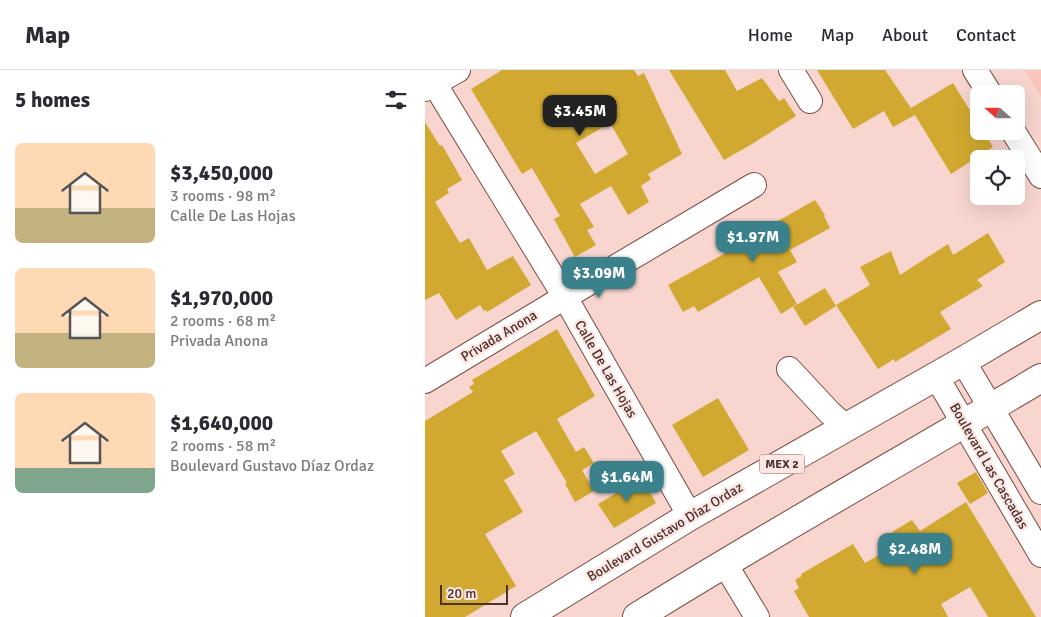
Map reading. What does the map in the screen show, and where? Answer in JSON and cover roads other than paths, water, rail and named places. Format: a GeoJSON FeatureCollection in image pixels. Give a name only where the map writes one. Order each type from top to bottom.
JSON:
{"type":"FeatureCollection","features":[{"type":"Feature","properties":{"kind":"main road","name":"Boulevard Gustavo Díaz Ordaz"},"geometry":{"type":"LineString","coordinates":[[525,617],[690,516],[963,362],[1041,315]]}},
{"type":"Feature","properties":{"kind":"main road"},"geometry":{"type":"LineString","coordinates":[[647,614],[725,564],[1041,378]]}},
{"type":"Feature","properties":{"kind":"street"},"geometry":{"type":"LineString","coordinates":[[429,81],[458,70]]}},
{"type":"Feature","properties":{"kind":"street"},"geometry":{"type":"LineString","coordinates":[[791,70],[810,101]]}},
{"type":"Feature","properties":{"kind":"street"},"geometry":{"type":"LineString","coordinates":[[975,70],[984,85]]}},
{"type":"Feature","properties":{"kind":"street","name":"Calle De Las Hojas"},"geometry":{"type":"LineString","coordinates":[[429,81],[565,297],[690,516]]}},
{"type":"Feature","properties":{"kind":"street"},"geometry":{"type":"LineString","coordinates":[[1019,140],[1041,176]]}},
{"type":"Feature","properties":{"kind":"street","name":"Privada Anona"},"geometry":{"type":"LineString","coordinates":[[425,381],[754,185]]}},
{"type":"Feature","properties":{"kind":"street"},"geometry":{"type":"LineString","coordinates":[[963,362],[1041,492]]}},
{"type":"Feature","properties":{"kind":"street"},"geometry":{"type":"LineString","coordinates":[[789,369],[830,413],[846,427]]}},
{"type":"Feature","properties":{"kind":"street","name":"Boulevard Las Cascadas"},"geometry":{"type":"LineString","coordinates":[[936,376],[1041,555]]}},
{"type":"Feature","properties":{"kind":"street"},"geometry":{"type":"LineString","coordinates":[[725,564],[757,617]]}}]}
